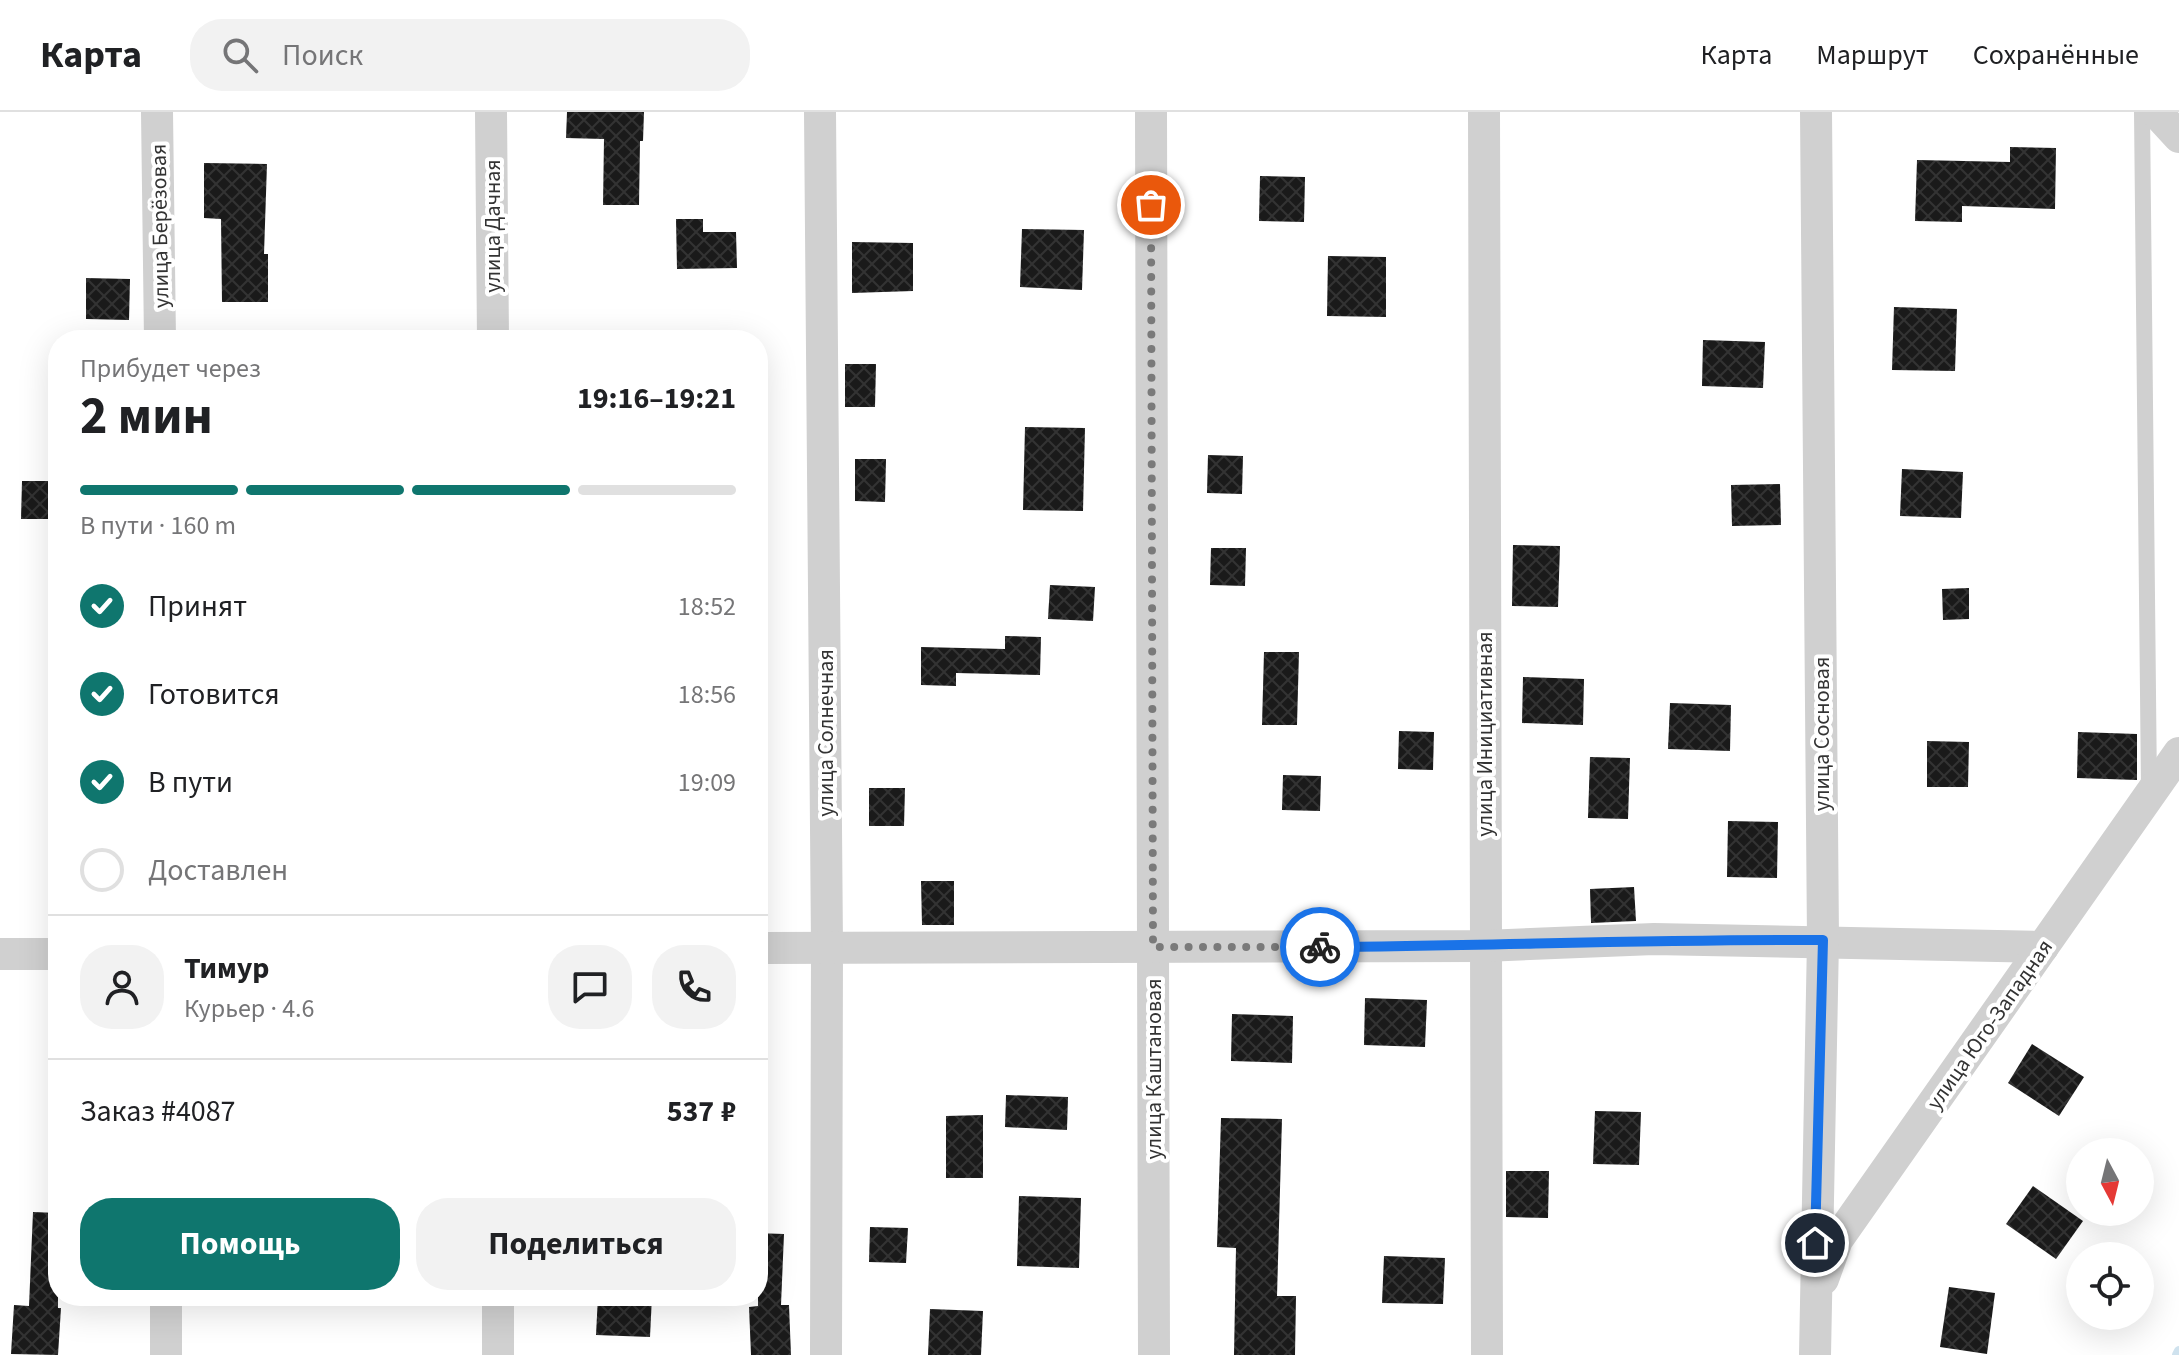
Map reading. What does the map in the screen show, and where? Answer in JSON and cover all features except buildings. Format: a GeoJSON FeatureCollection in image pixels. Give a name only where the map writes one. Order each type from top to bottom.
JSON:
{"type":"FeatureCollection","features":[{"type":"Feature","properties":{"kind":"street","name":"улица Берёзовая"},"geometry":{"type":"LineString","coordinates":[[157,112],[160,330]]}},
{"type":"Feature","properties":{"kind":"street","name":"улица Дачная"},"geometry":{"type":"LineString","coordinates":[[491,112],[493,330]]}},
{"type":"Feature","properties":{"kind":"street","name":"улица Солнечная"},"geometry":{"type":"LineString","coordinates":[[820,112],[827,947],[826,1355]]}},
{"type":"Feature","properties":{"kind":"street","name":"улица Каштановая"},"geometry":{"type":"LineString","coordinates":[[1151,112],[1154,1355]]}},
{"type":"Feature","properties":{"kind":"street","name":"улица Инициативная"},"geometry":{"type":"LineString","coordinates":[[1484,112],[1487,1355]]}},
{"type":"Feature","properties":{"kind":"street","name":"улица Сосновая"},"geometry":{"type":"LineString","coordinates":[[1815,1355],[1823,940],[1816,112]]}},
{"type":"Feature","properties":{"kind":"street"},"geometry":{"type":"LineString","coordinates":[[2156,112],[2179,137]]}},
{"type":"Feature","properties":{"kind":"street","name":"улица Юго-Западная"},"geometry":{"type":"LineString","coordinates":[[1814,1304],[1837,1240],[2179,753]]}},
{"type":"Feature","properties":{"kind":"street"},"geometry":{"type":"LineString","coordinates":[[768,948],[1484,946],[1654,939],[1823,940],[2043,947]]}},
{"type":"Feature","properties":{"kind":"street"},"geometry":{"type":"LineString","coordinates":[[0,954],[48,954]]}},
{"type":"Feature","properties":{"kind":"street"},"geometry":{"type":"LineString","coordinates":[[166,1306],[166,1355]]}},
{"type":"Feature","properties":{"kind":"street"},"geometry":{"type":"LineString","coordinates":[[498,1306],[498,1355]]}},
{"type":"Feature","properties":{"kind":"lane"},"geometry":{"type":"LineString","coordinates":[[2142,112],[2149,796]]}},
{"type":"Feature","properties":{"kind":"waterway"},"geometry":{"type":"LineString","coordinates":[[2177,1355],[2179,1351]]}},
{"type":"Feature","properties":{"kind":"way so far"},"geometry":{"type":"LineString","coordinates":[[1151,205],[1153,947],[1320,947]]}},
{"type":"Feature","properties":{"kind":"route"},"geometry":{"type":"LineString","coordinates":[[1320,947],[1484,946],[1654,939],[1823,940],[1815,1243]]}}]}
